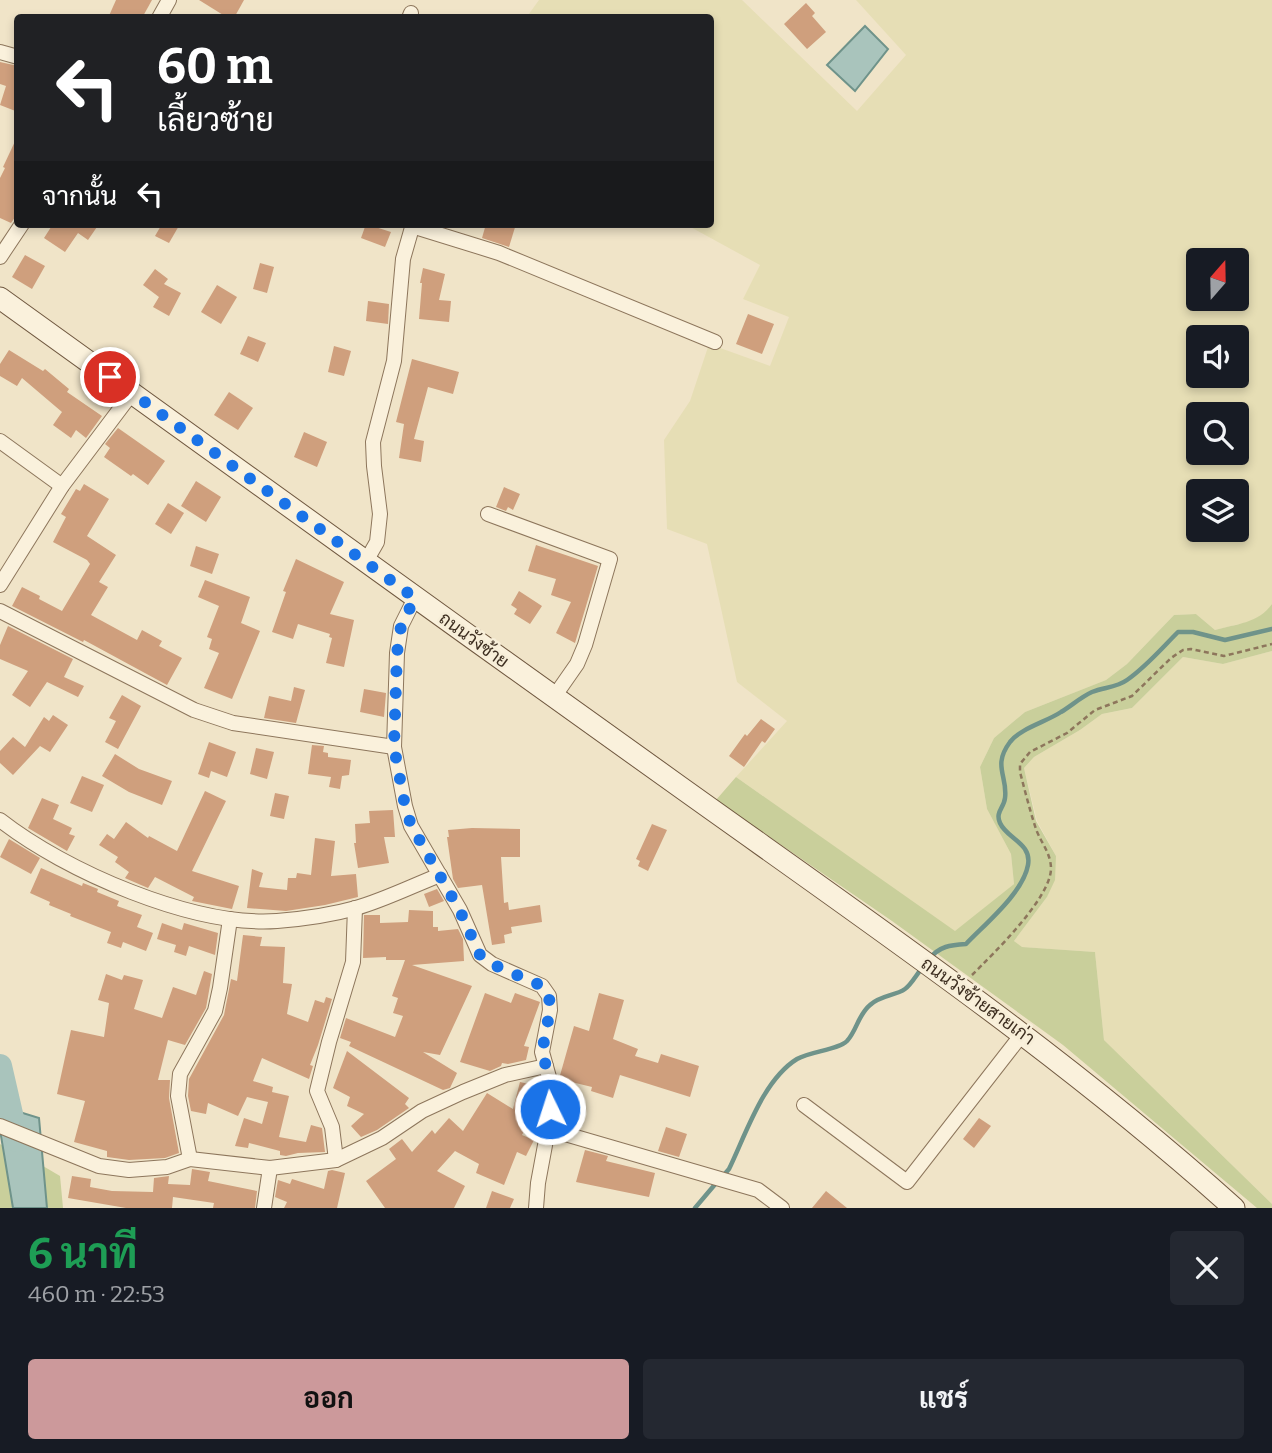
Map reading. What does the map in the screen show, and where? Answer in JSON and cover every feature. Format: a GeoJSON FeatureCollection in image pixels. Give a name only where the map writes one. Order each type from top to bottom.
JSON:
{"type":"FeatureCollection","features":[{"type":"Feature","properties":{"kind":"main road","name":"ถนนวังซ้าย"},"geometry":{"type":"LineString","coordinates":[[0,298],[709,808]]}},
{"type":"Feature","properties":{"kind":"main road","name":"ถนนวังซ้ายสายเก่า"},"geometry":{"type":"LineString","coordinates":[[709,808],[1023,1033],[1163,1145],[1234,1208]]}},
{"type":"Feature","properties":{"kind":"street"},"geometry":{"type":"LineString","coordinates":[[0,257],[19,228]]}},
{"type":"Feature","properties":{"kind":"street"},"geometry":{"type":"LineString","coordinates":[[365,563],[377,542],[380,514],[373,442],[394,361],[403,259],[411,228]]}},
{"type":"Feature","properties":{"kind":"street"},"geometry":{"type":"LineString","coordinates":[[421,228],[499,253],[715,342]]}},
{"type":"Feature","properties":{"kind":"street"},"geometry":{"type":"LineString","coordinates":[[0,585],[5,567],[132,393]]}},
{"type":"Feature","properties":{"kind":"street"},"geometry":{"type":"LineString","coordinates":[[0,441],[62,486]]}},
{"type":"Feature","properties":{"kind":"street"},"geometry":{"type":"LineString","coordinates":[[488,514],[610,559],[585,645],[577,664],[554,697]]}},
{"type":"Feature","properties":{"kind":"street"},"geometry":{"type":"LineString","coordinates":[[415,598],[401,626],[397,653],[394,747],[411,825],[460,911],[480,955],[492,964],[542,986],[549,996],[550,1010],[542,1052],[552,1088],[536,1208]]}},
{"type":"Feature","properties":{"kind":"street"},"geometry":{"type":"LineString","coordinates":[[0,611],[194,710],[244,725],[394,747]]}},
{"type":"Feature","properties":{"kind":"street"},"geometry":{"type":"LineString","coordinates":[[0,820],[23,838],[108,882],[169,904],[230,919],[275,921],[355,908],[440,875]]}},
{"type":"Feature","properties":{"kind":"street"},"geometry":{"type":"LineString","coordinates":[[336,1160],[332,1127],[317,1091],[354,962],[355,908]]}},
{"type":"Feature","properties":{"kind":"street"},"geometry":{"type":"LineString","coordinates":[[190,1160],[178,1096],[180,1074],[215,1010],[230,919]]}},
{"type":"Feature","properties":{"kind":"street"},"geometry":{"type":"LineString","coordinates":[[804,1105],[907,1182],[1023,1033]]}},
{"type":"Feature","properties":{"kind":"street"},"geometry":{"type":"LineString","coordinates":[[0,1126],[99,1166],[129,1170],[167,1167],[190,1160],[270,1168],[336,1160],[382,1138],[422,1111],[463,1092],[505,1075],[545,1066]]}},
{"type":"Feature","properties":{"kind":"street"},"geometry":{"type":"LineString","coordinates":[[548,1129],[758,1190],[782,1208]]}},
{"type":"Feature","properties":{"kind":"street"},"geometry":{"type":"LineString","coordinates":[[264,1208],[270,1168]]}},
{"type":"Feature","properties":{"kind":"path"},"geometry":{"type":"LineString","coordinates":[[960,987],[1012,934],[1048,883],[1051,869],[1048,853],[1037,832],[1020,772],[1024,756],[1067,733],[1094,710],[1132,696],[1183,650],[1191,649],[1224,656],[1272,644]]}},
{"type":"Feature","properties":{"kind":"shaded area"},"geometry":{"type":"Polygon","coordinates":[[[539,0],[742,0],[857,111],[906,55],[856,0],[1272,0],[1272,604],[1267,612],[1256,620],[1215,630],[1196,614],[1174,615],[1127,664],[1106,680],[1025,712],[994,738],[980,767],[987,809],[1011,854],[1014,884],[955,932],[736,777],[787,721],[737,682],[707,544],[667,529],[664,440],[690,401],[709,344],[770,366],[789,317],[743,299],[760,265],[692,228],[714,228],[714,14],[529,14],[539,0]]]}},
{"type":"Feature","properties":{"kind":"shaded area"},"geometry":{"type":"Polygon","coordinates":[[[1272,651],[1272,1204],[1104,1040],[1095,952],[1021,947],[1014,941],[1047,897],[1056,856],[1037,821],[1024,768],[1034,757],[1102,714],[1132,708],[1183,657],[1223,664],[1272,651]]]}},
{"type":"Feature","properties":{"kind":"green space"},"geometry":{"type":"Polygon","coordinates":[[[1272,604],[1272,651],[1223,664],[1183,657],[1132,708],[1102,714],[1034,757],[1024,768],[1036,821],[1056,856],[1055,880],[1047,897],[1014,941],[1022,947],[1095,952],[1104,1040],[1272,1204],[1272,1208],[1257,1208],[1063,1045],[892,921],[716,800],[736,777],[955,931],[1014,884],[1011,854],[987,809],[980,767],[994,738],[1025,712],[1106,680],[1127,664],[1174,615],[1196,614],[1215,630],[1254,619],[1272,604]]]}},
{"type":"Feature","properties":{"kind":"green space"},"geometry":{"type":"Polygon","coordinates":[[[0,1144],[3,1146],[13,1208],[0,1208],[0,1144]]]}},
{"type":"Feature","properties":{"kind":"green space"},"geometry":{"type":"Polygon","coordinates":[[[43,1166],[60,1176],[63,1208],[47,1208],[43,1166]]]}},
{"type":"Feature","properties":{"kind":"water"},"geometry":{"type":"Polygon","coordinates":[[[865,26],[888,49],[855,91],[827,65],[865,26]]]}},
{"type":"Feature","properties":{"kind":"water"},"geometry":{"type":"Polygon","coordinates":[[[0,1106],[39,1118],[47,1208],[13,1208],[0,1130],[0,1106]]]}},
{"type":"Feature","properties":{"kind":"building"},"geometry":{"type":"Polygon","coordinates":[[[116,0],[152,0],[144,14],[110,14],[116,0]]]}},
{"type":"Feature","properties":{"kind":"building"},"geometry":{"type":"Polygon","coordinates":[[[199,0],[244,0],[236,14],[222,14],[199,0]]]}},
{"type":"Feature","properties":{"kind":"building"},"geometry":{"type":"Polygon","coordinates":[[[806,3],[815,13],[812,16],[826,32],[807,49],[784,24],[806,3]]]}},
{"type":"Feature","properties":{"kind":"building"},"geometry":{"type":"Polygon","coordinates":[[[0,62],[14,65],[14,110],[0,105],[6,86],[0,84],[0,62]]]}},
{"type":"Feature","properties":{"kind":"building"},"geometry":{"type":"Polygon","coordinates":[[[14,144],[14,219],[11,223],[0,218],[0,178],[5,168],[3,167],[14,144]]]}},
{"type":"Feature","properties":{"kind":"building"},"geometry":{"type":"Polygon","coordinates":[[[50,228],[96,228],[88,240],[78,233],[65,252],[44,238],[50,228]]]}},
{"type":"Feature","properties":{"kind":"building"},"geometry":{"type":"Polygon","coordinates":[[[160,228],[178,228],[169,243],[155,236],[160,228]]]}},
{"type":"Feature","properties":{"kind":"building"},"geometry":{"type":"Polygon","coordinates":[[[365,228],[391,232],[385,247],[361,238],[365,228]]]}},
{"type":"Feature","properties":{"kind":"building"},"geometry":{"type":"Polygon","coordinates":[[[485,228],[515,228],[509,247],[482,238],[485,228]]]}},
{"type":"Feature","properties":{"kind":"building"},"geometry":{"type":"Polygon","coordinates":[[[25,255],[45,266],[32,289],[12,277],[25,255]]]}},
{"type":"Feature","properties":{"kind":"building"},"geometry":{"type":"Polygon","coordinates":[[[260,263],[274,267],[267,293],[253,289],[260,263]]]}},
{"type":"Feature","properties":{"kind":"building"},"geometry":{"type":"Polygon","coordinates":[[[423,268],[445,274],[439,300],[451,301],[449,322],[419,319],[423,268]]]}},
{"type":"Feature","properties":{"kind":"building"},"geometry":{"type":"Polygon","coordinates":[[[155,269],[168,279],[164,284],[181,293],[169,316],[153,307],[159,297],[143,285],[155,269]]]}},
{"type":"Feature","properties":{"kind":"building"},"geometry":{"type":"Polygon","coordinates":[[[217,285],[237,297],[221,324],[201,312],[217,285]]]}},
{"type":"Feature","properties":{"kind":"building"},"geometry":{"type":"Polygon","coordinates":[[[368,301],[389,304],[388,324],[366,321],[368,301]]]}},
{"type":"Feature","properties":{"kind":"building"},"geometry":{"type":"Polygon","coordinates":[[[748,314],[774,324],[762,354],[736,344],[748,314]]]}},
{"type":"Feature","properties":{"kind":"building"},"geometry":{"type":"Polygon","coordinates":[[[248,336],[266,343],[258,362],[240,354],[248,336]]]}},
{"type":"Feature","properties":{"kind":"building"},"geometry":{"type":"Polygon","coordinates":[[[334,346],[351,351],[344,376],[328,372],[334,346]]]}},
{"type":"Feature","properties":{"kind":"building"},"geometry":{"type":"Polygon","coordinates":[[[9,350],[43,371],[45,369],[69,389],[67,392],[102,416],[86,438],[76,430],[71,438],[53,425],[62,412],[22,378],[17,386],[0,376],[0,364],[9,350]]]}},
{"type":"Feature","properties":{"kind":"building"},"geometry":{"type":"Polygon","coordinates":[[[412,359],[459,372],[453,394],[428,387],[414,439],[424,441],[421,462],[399,458],[404,424],[396,422],[412,359]]]}},
{"type":"Feature","properties":{"kind":"building"},"geometry":{"type":"Polygon","coordinates":[[[229,392],[253,408],[238,430],[214,415],[229,392]]]}},
{"type":"Feature","properties":{"kind":"building"},"geometry":{"type":"Polygon","coordinates":[[[118,428],[165,461],[148,485],[104,457],[110,448],[105,444],[118,428]]]}},
{"type":"Feature","properties":{"kind":"building"},"geometry":{"type":"Polygon","coordinates":[[[304,432],[327,442],[317,467],[294,457],[304,432]]]}},
{"type":"Feature","properties":{"kind":"building"},"geometry":{"type":"Polygon","coordinates":[[[196,481],[221,497],[206,522],[181,506],[196,481]]]}},
{"type":"Feature","properties":{"kind":"building"},"geometry":{"type":"Polygon","coordinates":[[[84,484],[109,499],[87,536],[116,555],[99,582],[108,587],[91,615],[137,640],[142,630],[162,641],[159,646],[182,658],[167,685],[84,640],[83,642],[12,606],[22,587],[62,611],[90,564],[53,542],[66,517],[61,514],[76,489],[80,491],[84,484]]]}},
{"type":"Feature","properties":{"kind":"building"},"geometry":{"type":"Polygon","coordinates":[[[504,487],[520,494],[513,510],[508,507],[506,511],[496,507],[504,487]]]}},
{"type":"Feature","properties":{"kind":"building"},"geometry":{"type":"Polygon","coordinates":[[[168,503],[184,513],[171,534],[155,524],[168,503]]]}},
{"type":"Feature","properties":{"kind":"building"},"geometry":{"type":"Polygon","coordinates":[[[536,545],[598,566],[575,643],[556,633],[571,602],[551,595],[556,579],[528,571],[536,545]]]}},
{"type":"Feature","properties":{"kind":"building"},"geometry":{"type":"Polygon","coordinates":[[[196,546],[219,554],[212,574],[190,566],[196,546]]]}},
{"type":"Feature","properties":{"kind":"building"},"geometry":{"type":"Polygon","coordinates":[[[296,559],[344,582],[330,614],[354,620],[344,667],[326,663],[332,638],[329,637],[330,634],[298,624],[293,639],[272,632],[286,592],[283,591],[296,559]]]}},
{"type":"Feature","properties":{"kind":"building"},"geometry":{"type":"Polygon","coordinates":[[[205,580],[250,597],[241,623],[260,631],[232,699],[204,688],[219,653],[209,649],[212,639],[207,637],[219,606],[198,597],[205,580]]]}},
{"type":"Feature","properties":{"kind":"building"},"geometry":{"type":"Polygon","coordinates":[[[519,591],[542,606],[530,624],[514,614],[517,609],[511,605],[519,591]]]}},
{"type":"Feature","properties":{"kind":"building"},"geometry":{"type":"Polygon","coordinates":[[[8,626],[73,659],[64,677],[84,686],[78,697],[47,682],[30,707],[12,695],[28,671],[0,659],[0,645],[8,626]]]}},
{"type":"Feature","properties":{"kind":"building"},"geometry":{"type":"Polygon","coordinates":[[[294,687],[305,690],[296,723],[264,718],[269,696],[291,701],[294,687]]]}},
{"type":"Feature","properties":{"kind":"building"},"geometry":{"type":"Polygon","coordinates":[[[364,689],[386,693],[384,717],[360,712],[364,689]]]}},
{"type":"Feature","properties":{"kind":"building"},"geometry":{"type":"Polygon","coordinates":[[[122,695],[141,706],[118,749],[105,742],[116,721],[109,718],[122,695]]]}},
{"type":"Feature","properties":{"kind":"building"},"geometry":{"type":"Polygon","coordinates":[[[53,715],[68,725],[50,752],[40,746],[13,775],[0,763],[0,751],[13,737],[25,747],[44,717],[49,721],[53,715]]]}},
{"type":"Feature","properties":{"kind":"building"},"geometry":{"type":"Polygon","coordinates":[[[761,719],[775,729],[765,743],[762,741],[744,767],[729,756],[745,734],[747,736],[761,719]]]}},
{"type":"Feature","properties":{"kind":"building"},"geometry":{"type":"Polygon","coordinates":[[[209,742],[236,752],[227,777],[211,771],[209,778],[198,774],[209,742]]]}},
{"type":"Feature","properties":{"kind":"building"},"geometry":{"type":"Polygon","coordinates":[[[312,745],[324,746],[323,752],[328,753],[328,757],[351,760],[349,775],[342,776],[340,789],[329,787],[331,777],[308,774],[312,745]]]}},
{"type":"Feature","properties":{"kind":"building"},"geometry":{"type":"Polygon","coordinates":[[[256,748],[274,752],[267,779],[250,774],[256,748]]]}},
{"type":"Feature","properties":{"kind":"building"},"geometry":{"type":"Polygon","coordinates":[[[115,754],[139,769],[172,781],[162,805],[129,792],[102,776],[115,754]]]}},
{"type":"Feature","properties":{"kind":"building"},"geometry":{"type":"Polygon","coordinates":[[[82,776],[104,785],[92,812],[70,803],[82,776]]]}},
{"type":"Feature","properties":{"kind":"building"},"geometry":{"type":"Polygon","coordinates":[[[205,791],[226,801],[192,871],[239,886],[232,909],[192,901],[194,897],[155,877],[148,888],[127,879],[125,878],[129,872],[115,862],[118,857],[99,845],[107,834],[114,839],[126,822],[148,838],[149,836],[177,851],[205,791]]]}},
{"type":"Feature","properties":{"kind":"building"},"geometry":{"type":"Polygon","coordinates":[[[275,793],[289,796],[284,819],[270,816],[275,793]]]}},
{"type":"Feature","properties":{"kind":"building"},"geometry":{"type":"Polygon","coordinates":[[[42,798],[59,805],[53,819],[72,828],[69,834],[75,836],[67,851],[28,828],[42,798]]]}},
{"type":"Feature","properties":{"kind":"building"},"geometry":{"type":"Polygon","coordinates":[[[393,810],[395,837],[384,837],[389,863],[358,868],[354,843],[355,824],[370,823],[369,811],[393,810]]]}},
{"type":"Feature","properties":{"kind":"building"},"geometry":{"type":"Polygon","coordinates":[[[652,824],[667,830],[648,871],[638,866],[640,861],[636,859],[652,824]]]}},
{"type":"Feature","properties":{"kind":"building"},"geometry":{"type":"Polygon","coordinates":[[[520,829],[520,857],[501,857],[504,903],[508,902],[509,910],[540,905],[542,922],[511,927],[512,933],[504,935],[505,943],[492,945],[482,885],[458,888],[453,879],[448,830],[520,829]]]}},
{"type":"Feature","properties":{"kind":"building"},"geometry":{"type":"Polygon","coordinates":[[[315,838],[335,841],[331,876],[356,874],[358,897],[286,911],[247,908],[252,869],[263,873],[259,887],[287,890],[288,878],[296,878],[297,873],[311,875],[315,838]]]}},
{"type":"Feature","properties":{"kind":"building"},"geometry":{"type":"Polygon","coordinates":[[[9,839],[40,858],[31,874],[0,857],[9,839]]]}},
{"type":"Feature","properties":{"kind":"building"},"geometry":{"type":"Polygon","coordinates":[[[41,868],[82,886],[83,883],[98,889],[97,892],[119,901],[117,906],[142,915],[137,927],[153,933],[146,951],[123,942],[121,948],[107,943],[111,932],[70,916],[71,914],[30,893],[41,868]]]}},
{"type":"Feature","properties":{"kind":"building"},"geometry":{"type":"Polygon","coordinates":[[[437,889],[444,901],[429,907],[424,894],[437,889]]]}},
{"type":"Feature","properties":{"kind":"building"},"geometry":{"type":"Polygon","coordinates":[[[409,910],[433,911],[433,927],[438,927],[438,931],[458,929],[463,939],[464,961],[412,965],[472,986],[440,1055],[423,1052],[457,1073],[450,1088],[443,1090],[349,1046],[351,1042],[340,1038],[346,1018],[395,1037],[403,1016],[393,1013],[398,998],[392,996],[405,960],[363,958],[364,915],[380,915],[380,923],[408,922],[409,910]]]}},
{"type":"Feature","properties":{"kind":"building"},"geometry":{"type":"Polygon","coordinates":[[[162,923],[182,930],[184,923],[218,933],[215,955],[189,946],[186,956],[174,952],[176,945],[157,939],[162,923]]]}},
{"type":"Feature","properties":{"kind":"building"},"geometry":{"type":"Polygon","coordinates":[[[243,935],[262,937],[260,946],[285,947],[283,983],[292,984],[287,1014],[308,1022],[315,1000],[324,1003],[326,997],[332,999],[310,1065],[313,1066],[309,1079],[262,1058],[253,1081],[273,1087],[272,1092],[289,1096],[279,1137],[306,1142],[311,1125],[322,1128],[325,1152],[286,1156],[280,1155],[280,1151],[249,1143],[248,1148],[235,1146],[244,1118],[262,1124],[268,1102],[247,1097],[238,1116],[208,1103],[206,1114],[191,1111],[189,1079],[224,1015],[231,979],[237,981],[243,935]]]}},
{"type":"Feature","properties":{"kind":"building"},"geometry":{"type":"Polygon","coordinates":[[[204,971],[212,974],[206,1008],[185,1045],[168,1040],[158,1080],[170,1080],[169,1098],[179,1153],[165,1158],[129,1160],[107,1157],[107,1151],[74,1142],[85,1101],[57,1094],[71,1030],[104,1037],[109,1003],[98,1000],[106,974],[122,980],[124,975],[143,980],[134,1009],[162,1018],[173,987],[196,995],[204,971]]]}},
{"type":"Feature","properties":{"kind":"building"},"geometry":{"type":"Polygon","coordinates":[[[485,993],[511,1003],[515,993],[540,1002],[524,1046],[529,1047],[526,1060],[502,1063],[490,1071],[460,1062],[485,993]]]}},
{"type":"Feature","properties":{"kind":"building"},"geometry":{"type":"Polygon","coordinates":[[[599,993],[624,1000],[613,1039],[638,1049],[635,1056],[658,1063],[661,1054],[699,1066],[690,1097],[620,1075],[613,1098],[591,1091],[592,1087],[559,1079],[574,1026],[589,1031],[599,993]]]}},
{"type":"Feature","properties":{"kind":"building"},"geometry":{"type":"Polygon","coordinates":[[[347,1051],[409,1098],[405,1104],[409,1108],[377,1130],[361,1137],[351,1126],[364,1114],[347,1106],[350,1097],[333,1088],[347,1051]]]}},
{"type":"Feature","properties":{"kind":"building"},"geometry":{"type":"Polygon","coordinates":[[[520,1082],[542,1087],[539,1119],[531,1117],[522,1135],[534,1140],[526,1156],[517,1152],[504,1185],[476,1173],[479,1164],[455,1151],[437,1171],[465,1186],[454,1208],[385,1208],[366,1181],[396,1159],[389,1149],[402,1139],[412,1152],[432,1130],[435,1134],[449,1118],[463,1131],[487,1093],[513,1109],[520,1082]]]}},
{"type":"Feature","properties":{"kind":"building"},"geometry":{"type":"Polygon","coordinates":[[[979,1118],[991,1126],[974,1148],[963,1139],[979,1118]]]}},
{"type":"Feature","properties":{"kind":"building"},"geometry":{"type":"Polygon","coordinates":[[[666,1127],[687,1134],[679,1157],[658,1151],[666,1127]]]}},
{"type":"Feature","properties":{"kind":"building"},"geometry":{"type":"Polygon","coordinates":[[[585,1150],[608,1156],[606,1161],[655,1173],[649,1197],[576,1182],[585,1150]]]}},
{"type":"Feature","properties":{"kind":"building"},"geometry":{"type":"Polygon","coordinates":[[[192,1169],[210,1172],[208,1181],[257,1191],[255,1208],[213,1208],[214,1203],[173,1197],[172,1208],[126,1208],[68,1198],[72,1176],[91,1179],[90,1187],[112,1191],[153,1192],[154,1178],[169,1176],[168,1184],[190,1185],[192,1169]]]}},
{"type":"Feature","properties":{"kind":"building"},"geometry":{"type":"Polygon","coordinates":[[[328,1171],[345,1173],[337,1208],[284,1208],[287,1202],[275,1197],[278,1180],[290,1184],[292,1179],[324,1189],[328,1171]]]}},
{"type":"Feature","properties":{"kind":"building"},"geometry":{"type":"Polygon","coordinates":[[[492,1191],[514,1199],[510,1208],[486,1208],[492,1191]]]}},
{"type":"Feature","properties":{"kind":"building"},"geometry":{"type":"Polygon","coordinates":[[[826,1191],[847,1208],[812,1208],[826,1191]]]}},
{"type":"Feature","properties":{"kind":"waterway"},"geometry":{"type":"LineString","coordinates":[[929,959],[946,947],[966,944],[1002,908],[1025,876],[1028,865],[1026,851],[1003,828],[999,819],[1005,798],[1002,758],[1015,737],[1055,716],[1088,694],[1127,680],[1178,632],[1193,632],[1225,640],[1272,629]]}},
{"type":"Feature","properties":{"kind":"waterway"},"geometry":{"type":"LineString","coordinates":[[723,1176],[729,1169],[765,1094],[785,1068],[803,1056],[843,1044],[870,1005],[905,989],[922,968]]}},
{"type":"Feature","properties":{"kind":"waterway"},"geometry":{"type":"LineString","coordinates":[[0,1066],[17,1140]]}},
{"type":"Feature","properties":{"kind":"waterway"},"geometry":{"type":"LineString","coordinates":[[695,1208],[717,1182]]}},
{"type":"Feature","properties":{"kind":"route"},"geometry":{"type":"LineString","coordinates":[[110,377],[415,598],[401,626],[397,653],[394,747],[405,806],[411,825],[460,911],[480,955],[492,964],[542,986],[549,996],[550,1010],[542,1052],[552,1088],[550,1109]]}}]}
